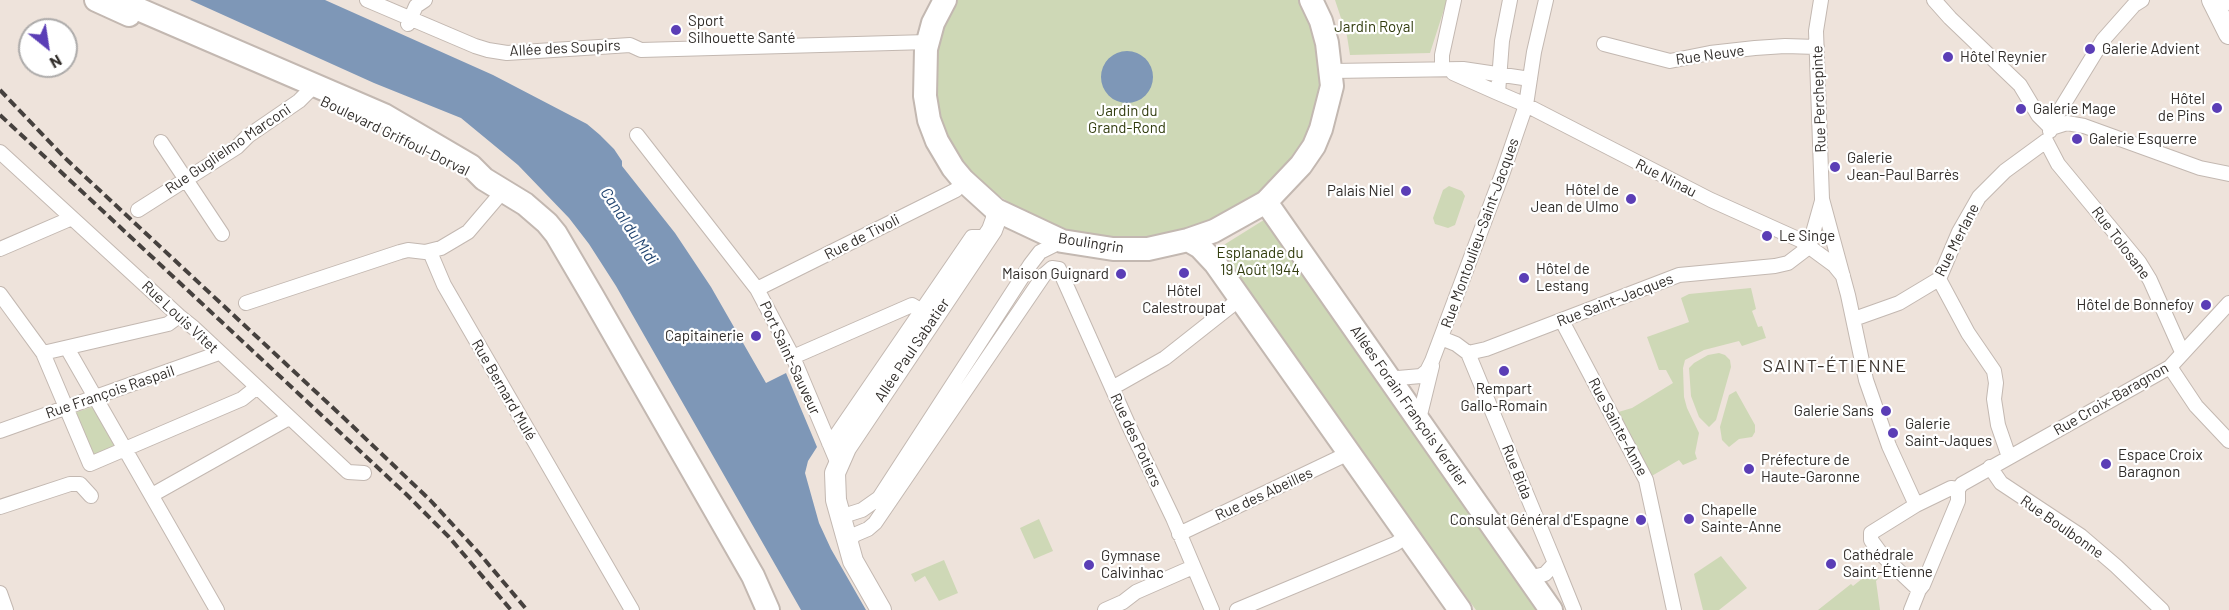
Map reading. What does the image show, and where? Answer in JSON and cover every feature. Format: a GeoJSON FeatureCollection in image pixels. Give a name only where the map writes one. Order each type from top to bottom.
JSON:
{"type":"FeatureCollection","features":[{"type":"Feature","properties":{"kind":"main road","name":"Boulevard Griffoul-Dorval"},"geometry":{"type":"LineString","coordinates":[[96,0],[394,121],[471,166],[503,191]]}},
{"type":"Feature","properties":{"kind":"main road","name":"Boulevard Griffoul-Dorval"},"geometry":{"type":"LineString","coordinates":[[117,0],[311,89]]}},
{"type":"Feature","properties":{"kind":"main road","name":"Boulingrin"},"geometry":{"type":"LineString","coordinates":[[945,0],[933,23],[924,72],[929,120],[937,141],[952,168],[996,210],[1062,241],[1113,249],[1148,249],[1188,240],[1214,231],[1266,202],[1301,165],[1314,146],[1327,110],[1332,86],[1332,71],[1321,21],[1311,0]]}},
{"type":"Feature","properties":{"kind":"main road"},"geometry":{"type":"LineString","coordinates":[[2212,0],[2229,34]]}},
{"type":"Feature","properties":{"kind":"main road"},"geometry":{"type":"LineString","coordinates":[[503,191],[538,214],[556,234],[770,609]]}},
{"type":"Feature","properties":{"kind":"main road","name":"Allées Forain François Verdier"},"geometry":{"type":"LineString","coordinates":[[1266,202],[1551,610]]}},
{"type":"Feature","properties":{"kind":"main road","name":"Allée Paul Sabatier"},"geometry":{"type":"LineString","coordinates":[[838,464],[846,448],[988,237],[995,225],[996,210]]}},
{"type":"Feature","properties":{"kind":"main road"},"geometry":{"type":"LineString","coordinates":[[1188,240],[1212,258],[1460,610]]}},
{"type":"Feature","properties":{"kind":"main road"},"geometry":{"type":"LineString","coordinates":[[838,464],[834,486],[848,545],[854,561],[881,610]]}},
{"type":"Feature","properties":{"kind":"street","name":"Allée des Soupirs"},"geometry":{"type":"LineString","coordinates":[[367,0],[409,22],[488,50],[507,52],[630,45],[641,50],[928,42]]}},
{"type":"Feature","properties":{"kind":"street"},"geometry":{"type":"LineString","coordinates":[[409,22],[416,6],[425,0]]}},
{"type":"Feature","properties":{"kind":"street"},"geometry":{"type":"LineString","coordinates":[[1442,69],[1449,15],[1454,0]]}},
{"type":"Feature","properties":{"kind":"street"},"geometry":{"type":"LineString","coordinates":[[1498,93],[1502,41],[1510,0]]}},
{"type":"Feature","properties":{"kind":"street","name":"Rue Montoulieu-Saint-Jacques"},"geometry":{"type":"LineString","coordinates":[[1419,419],[1432,361],[1526,105],[1534,52],[1546,0]]}},
{"type":"Feature","properties":{"kind":"street","name":"Rue Perchepinte"},"geometry":{"type":"LineString","coordinates":[[1821,0],[1816,31],[1822,199]]}},
{"type":"Feature","properties":{"kind":"street","name":"Rue Tolosane"},"geometry":{"type":"LineString","coordinates":[[1934,0],[2020,85],[2049,135],[2058,164],[2139,262],[2150,280],[2182,352]]}},
{"type":"Feature","properties":{"kind":"street"},"geometry":{"type":"LineString","coordinates":[[2049,135],[2057,115],[2103,40],[2135,2]]}},
{"type":"Feature","properties":{"kind":"street","name":"Rue Neuve"},"geometry":{"type":"LineString","coordinates":[[1604,44],[1670,61],[1710,53],[1775,46],[1817,47]]}},
{"type":"Feature","properties":{"kind":"street","name":"Rue Ninau"},"geometry":{"type":"LineString","coordinates":[[1442,69],[1461,75],[1526,105],[1679,184],[1800,240],[1834,265],[1843,276]]}},
{"type":"Feature","properties":{"kind":"street"},"geometry":{"type":"LineString","coordinates":[[1332,71],[1463,69],[1530,79]]}},
{"type":"Feature","properties":{"kind":"street","name":"Rue Guglielmo Marconi"},"geometry":{"type":"LineString","coordinates":[[138,210],[237,147],[248,136],[299,101],[311,89]]}},
{"type":"Feature","properties":{"kind":"street"},"geometry":{"type":"LineString","coordinates":[[2049,135],[2067,123],[2084,126],[2200,168],[2229,174]]}},
{"type":"Feature","properties":{"kind":"street","name":"Port Saint-Sauveur"},"geometry":{"type":"LineString","coordinates":[[637,135],[758,289],[793,357],[838,464]]}},
{"type":"Feature","properties":{"kind":"street","name":"Rue Merlane"},"geometry":{"type":"LineString","coordinates":[[1854,319],[1899,303],[1939,279],[1959,232],[1979,197],[2005,171],[2049,135]]}},
{"type":"Feature","properties":{"kind":"street"},"geometry":{"type":"LineString","coordinates":[[161,142],[222,234]]}},
{"type":"Feature","properties":{"kind":"street","name":"Rue Louis Vitet"},"geometry":{"type":"LineString","coordinates":[[0,152],[348,472],[364,473]]}},
{"type":"Feature","properties":{"kind":"street","name":"Rue de Tivoli"},"geometry":{"type":"LineString","coordinates":[[758,289],[956,190],[963,180]]}},
{"type":"Feature","properties":{"kind":"street"},"geometry":{"type":"LineString","coordinates":[[246,303],[400,252],[430,252],[450,244],[468,232],[503,191]]}},
{"type":"Feature","properties":{"kind":"street"},"geometry":{"type":"LineString","coordinates":[[1809,247],[1822,199]]}},
{"type":"Feature","properties":{"kind":"street"},"geometry":{"type":"LineString","coordinates":[[1822,199],[1854,319],[1866,380],[1878,419],[1916,505]]}},
{"type":"Feature","properties":{"kind":"street"},"geometry":{"type":"LineString","coordinates":[[0,249],[72,218]]}},
{"type":"Feature","properties":{"kind":"street","name":"Allée Paul Sabatier"},"geometry":{"type":"LineString","coordinates":[[828,443],[835,437],[972,237],[988,237]]}},
{"type":"Feature","properties":{"kind":"street"},"geometry":{"type":"LineString","coordinates":[[840,517],[862,510],[879,498],[1040,252],[1062,241]]}},
{"type":"Feature","properties":{"kind":"street","name":"Rue Saint-Jacques"},"geometry":{"type":"LineString","coordinates":[[1468,353],[1525,335],[1679,275],[1776,266],[1788,263],[1809,247]]}},
{"type":"Feature","properties":{"kind":"street","name":"Rue Bernard Mulé"},"geometry":{"type":"LineString","coordinates":[[430,252],[444,285],[632,610]]}},
{"type":"Feature","properties":{"kind":"street","name":"Rue des Potiers"},"geometry":{"type":"LineString","coordinates":[[1004,333],[1044,275],[1052,268],[1059,269],[1212,610]]}},
{"type":"Feature","properties":{"kind":"street"},"geometry":{"type":"LineString","coordinates":[[1939,279],[1968,333],[1994,371],[1996,383],[1994,399],[1998,425],[2009,457]]}},
{"type":"Feature","properties":{"kind":"street"},"geometry":{"type":"LineString","coordinates":[[1,297],[43,353],[90,464],[242,399],[257,387]]}},
{"type":"Feature","properties":{"kind":"street"},"geometry":{"type":"LineString","coordinates":[[1112,388],[1165,358],[1241,298]]}},
{"type":"Feature","properties":{"kind":"street","name":"Rue Croix-Baragnon"},"geometry":{"type":"LineString","coordinates":[[1958,492],[1962,484],[1988,468],[2170,367],[2229,303]]}},
{"type":"Feature","properties":{"kind":"street"},"geometry":{"type":"LineString","coordinates":[[793,357],[912,305],[922,311]]}},
{"type":"Feature","properties":{"kind":"street"},"geometry":{"type":"LineString","coordinates":[[43,353],[168,324],[179,316]]}},
{"type":"Feature","properties":{"kind":"street","name":"Rue Sainte-Anne"},"geometry":{"type":"LineString","coordinates":[[1562,321],[1646,480],[1674,610]]}},
{"type":"Feature","properties":{"kind":"street"},"geometry":{"type":"LineString","coordinates":[[848,545],[854,534],[868,529],[875,523],[1004,333],[992,325]]}},
{"type":"Feature","properties":{"kind":"street"},"geometry":{"type":"LineString","coordinates":[[1441,338],[1456,344],[1468,353]]}},
{"type":"Feature","properties":{"kind":"street"},"geometry":{"type":"LineString","coordinates":[[68,348],[217,610]]}},
{"type":"Feature","properties":{"kind":"street","name":"Rue François Raspail"},"geometry":{"type":"LineString","coordinates":[[0,431],[219,353]]}},
{"type":"Feature","properties":{"kind":"street","name":"Rue Bida"},"geometry":{"type":"LineString","coordinates":[[1468,353],[1555,563]]}},
{"type":"Feature","properties":{"kind":"street"},"geometry":{"type":"LineString","coordinates":[[1388,377],[1421,376],[1427,371],[1432,361]]}},
{"type":"Feature","properties":{"kind":"street"},"geometry":{"type":"LineString","coordinates":[[2170,367],[2196,406],[2229,441]]}},
{"type":"Feature","properties":{"kind":"street"},"geometry":{"type":"LineString","coordinates":[[152,495],[289,418]]}},
{"type":"Feature","properties":{"kind":"street","name":"Rue des Abeilles"},"geometry":{"type":"LineString","coordinates":[[1179,534],[1349,453]]}},
{"type":"Feature","properties":{"kind":"street","name":"Rue Boulbonne"},"geometry":{"type":"LineString","coordinates":[[1988,468],[2001,483],[2081,536],[2162,610]]}},
{"type":"Feature","properties":{"kind":"street"},"geometry":{"type":"LineString","coordinates":[[0,507],[70,484],[81,484],[91,496]]}},
{"type":"Feature","properties":{"kind":"street"},"geometry":{"type":"LineString","coordinates":[[1911,610],[1919,590],[1918,583],[1958,492],[1951,488],[1875,528],[1870,537],[1888,562],[1919,590]]}},
{"type":"Feature","properties":{"kind":"street"},"geometry":{"type":"LineString","coordinates":[[1237,610],[1395,544],[1407,536]]}},
{"type":"Feature","properties":{"kind":"street"},"geometry":{"type":"LineString","coordinates":[[1529,578],[1545,574],[1555,563],[1574,610]]}},
{"type":"Feature","properties":{"kind":"street"},"geometry":{"type":"LineString","coordinates":[[1105,610],[1123,602],[1136,592],[1192,567]]}},
{"type":"Feature","properties":{"kind":"street"},"geometry":{"type":"LineString","coordinates":[[0,593],[6,610]]}},
{"type":"Feature","properties":{"kind":"green space","name":"Jardin du Grand-Rond"},"geometry":{"type":"Polygon","coordinates":[[[958,0],[1299,0],[1315,36],[1320,79],[1316,115],[1300,150],[1272,184],[1232,213],[1176,234],[1139,239],[1100,237],[1051,226],[982,185],[955,155],[938,114],[934,76],[935,52],[940,36],[958,0]]]}},
{"type":"Feature","properties":{"kind":"green space","name":"Jardin Royal"},"geometry":{"type":"Polygon","coordinates":[[[1335,0],[1447,0],[1430,53],[1350,55],[1347,36],[1335,0]]]}},
{"type":"Feature","properties":{"kind":"green space"},"geometry":{"type":"Polygon","coordinates":[[[1449,186],[1462,191],[1465,196],[1455,225],[1448,228],[1435,224],[1433,218],[1443,190],[1449,186]]]}},
{"type":"Feature","properties":{"kind":"green space","name":"Esplanade du 19 Août 1944"},"geometry":{"type":"Polygon","coordinates":[[[1267,218],[1543,610],[1476,610],[1214,251],[1267,218]]]}},
{"type":"Feature","properties":{"kind":"green space"},"geometry":{"type":"Polygon","coordinates":[[[1751,288],[1756,309],[1752,311],[1758,327],[1762,326],[1766,338],[1742,346],[1739,341],[1704,350],[1685,360],[1684,397],[1699,433],[1695,453],[1697,459],[1683,465],[1679,460],[1650,477],[1615,413],[1632,408],[1673,383],[1666,370],[1659,370],[1647,337],[1689,322],[1681,298],[1689,294],[1751,288]]]}},
{"type":"Feature","properties":{"kind":"green space"},"geometry":{"type":"Polygon","coordinates":[[[1719,353],[1730,360],[1731,367],[1716,420],[1709,427],[1699,417],[1691,396],[1689,368],[1708,355],[1719,353]]]}},
{"type":"Feature","properties":{"kind":"green space"},"geometry":{"type":"Polygon","coordinates":[[[1736,391],[1755,425],[1755,432],[1752,437],[1739,439],[1729,447],[1722,440],[1720,427],[1729,395],[1736,391]]]}},
{"type":"Feature","properties":{"kind":"green space"},"geometry":{"type":"Polygon","coordinates":[[[95,406],[118,446],[92,457],[74,413],[95,406]]]}},
{"type":"Feature","properties":{"kind":"green space"},"geometry":{"type":"Polygon","coordinates":[[[1039,519],[1053,551],[1034,559],[1020,528],[1039,519]]]}},
{"type":"Feature","properties":{"kind":"green space"},"geometry":{"type":"Polygon","coordinates":[[[1721,556],[1747,588],[1719,610],[1703,610],[1694,574],[1721,556]]]}},
{"type":"Feature","properties":{"kind":"green space"},"geometry":{"type":"Polygon","coordinates":[[[944,560],[958,593],[939,601],[925,576],[915,582],[911,574],[944,560]]]}},
{"type":"Feature","properties":{"kind":"green space"},"geometry":{"type":"Polygon","coordinates":[[[1873,570],[1879,578],[1876,581],[1880,610],[1818,610],[1851,584],[1853,586],[1873,570]]]}},
{"type":"Feature","properties":{"kind":"water","name":"Canal du Midi"},"geometry":{"type":"Polygon","coordinates":[[[190,0],[325,0],[493,75],[587,124],[600,135],[614,149],[622,161],[622,166],[675,233],[711,287],[766,383],[786,373],[817,447],[808,461],[805,473],[819,523],[831,549],[866,610],[801,610],[616,286],[569,218],[518,165],[461,118],[374,83],[190,0]]]}},
{"type":"Feature","properties":{"kind":"water"},"geometry":{"type":"Polygon","coordinates":[[[1122,51],[1132,51],[1146,58],[1153,77],[1146,96],[1132,103],[1122,103],[1112,99],[1105,92],[1101,82],[1101,72],[1105,62],[1112,55],[1122,51]]]}},
{"type":"Feature","properties":{"kind":"railway"},"geometry":{"type":"LineString","coordinates":[[0,90],[65,158],[430,500],[527,610]]}},
{"type":"Feature","properties":{"kind":"railway"},"geometry":{"type":"LineString","coordinates":[[0,115],[406,494],[449,537],[511,610]]}},
{"type":"Feature","properties":{"kind":"place","name":"Sport Silhouette Santé"},"geometry":{"type":"Point","coordinates":[676,30]}},
{"type":"Feature","properties":{"kind":"place","name":"Galerie Advient"},"geometry":{"type":"Point","coordinates":[2090,49]}},
{"type":"Feature","properties":{"kind":"place","name":"Hôtel Reynier"},"geometry":{"type":"Point","coordinates":[1948,57]}},
{"type":"Feature","properties":{"kind":"place","name":"Hôtel de Pins"},"geometry":{"type":"Point","coordinates":[2217,108]}},
{"type":"Feature","properties":{"kind":"place","name":"Galerie Mage"},"geometry":{"type":"Point","coordinates":[2021,109]}},
{"type":"Feature","properties":{"kind":"place","name":"Galerie Esquerre"},"geometry":{"type":"Point","coordinates":[2077,139]}},
{"type":"Feature","properties":{"kind":"place","name":"Galerie Jean-Paul Barrès"},"geometry":{"type":"Point","coordinates":[1835,167]}},
{"type":"Feature","properties":{"kind":"place","name":"Palais Niel"},"geometry":{"type":"Point","coordinates":[1406,191]}},
{"type":"Feature","properties":{"kind":"place","name":"Hôtel de Jean de Ulmo"},"geometry":{"type":"Point","coordinates":[1631,199]}},
{"type":"Feature","properties":{"kind":"place","name":"Le Singe"},"geometry":{"type":"Point","coordinates":[1767,236]}},
{"type":"Feature","properties":{"kind":"place","name":"Hôtel Calestroupat"},"geometry":{"type":"Point","coordinates":[1184,273]}},
{"type":"Feature","properties":{"kind":"place","name":"Maison Guignard"},"geometry":{"type":"Point","coordinates":[1121,274]}},
{"type":"Feature","properties":{"kind":"place","name":"Hôtel de Lestang"},"geometry":{"type":"Point","coordinates":[1524,278]}},
{"type":"Feature","properties":{"kind":"place","name":"Hôtel de Bonnefoy"},"geometry":{"type":"Point","coordinates":[2206,305]}},
{"type":"Feature","properties":{"kind":"place","name":"Capitainerie"},"geometry":{"type":"Point","coordinates":[756,336]}},
{"type":"Feature","properties":{"kind":"place","name":"Rempart Gallo-Romain"},"geometry":{"type":"Point","coordinates":[1504,371]}},
{"type":"Feature","properties":{"kind":"place","name":"Galerie Sans"},"geometry":{"type":"Point","coordinates":[1886,411]}},
{"type":"Feature","properties":{"kind":"place","name":"Galerie Saint-Jaques"},"geometry":{"type":"Point","coordinates":[1893,433]}},
{"type":"Feature","properties":{"kind":"place","name":"Espace Croix Baragnon"},"geometry":{"type":"Point","coordinates":[2106,464]}},
{"type":"Feature","properties":{"kind":"place","name":"Préfecture de Haute-Garonne"},"geometry":{"type":"Point","coordinates":[1749,469]}},
{"type":"Feature","properties":{"kind":"place","name":"Chapelle Sainte-Anne"},"geometry":{"type":"Point","coordinates":[1689,519]}},
{"type":"Feature","properties":{"kind":"place","name":"Consulat Général d'Espagne"},"geometry":{"type":"Point","coordinates":[1641,520]}},
{"type":"Feature","properties":{"kind":"place","name":"Cathédrale Saint-Étienne"},"geometry":{"type":"Point","coordinates":[1831,564]}},
{"type":"Feature","properties":{"kind":"place","name":"Gymnase Calvinhac"},"geometry":{"type":"Point","coordinates":[1089,565]}},
{"type":"Feature","properties":{"kind":"district","name":"SAINT-ÉTIENNE"},"geometry":{"type":"Point","coordinates":[1835,366]}}]}
